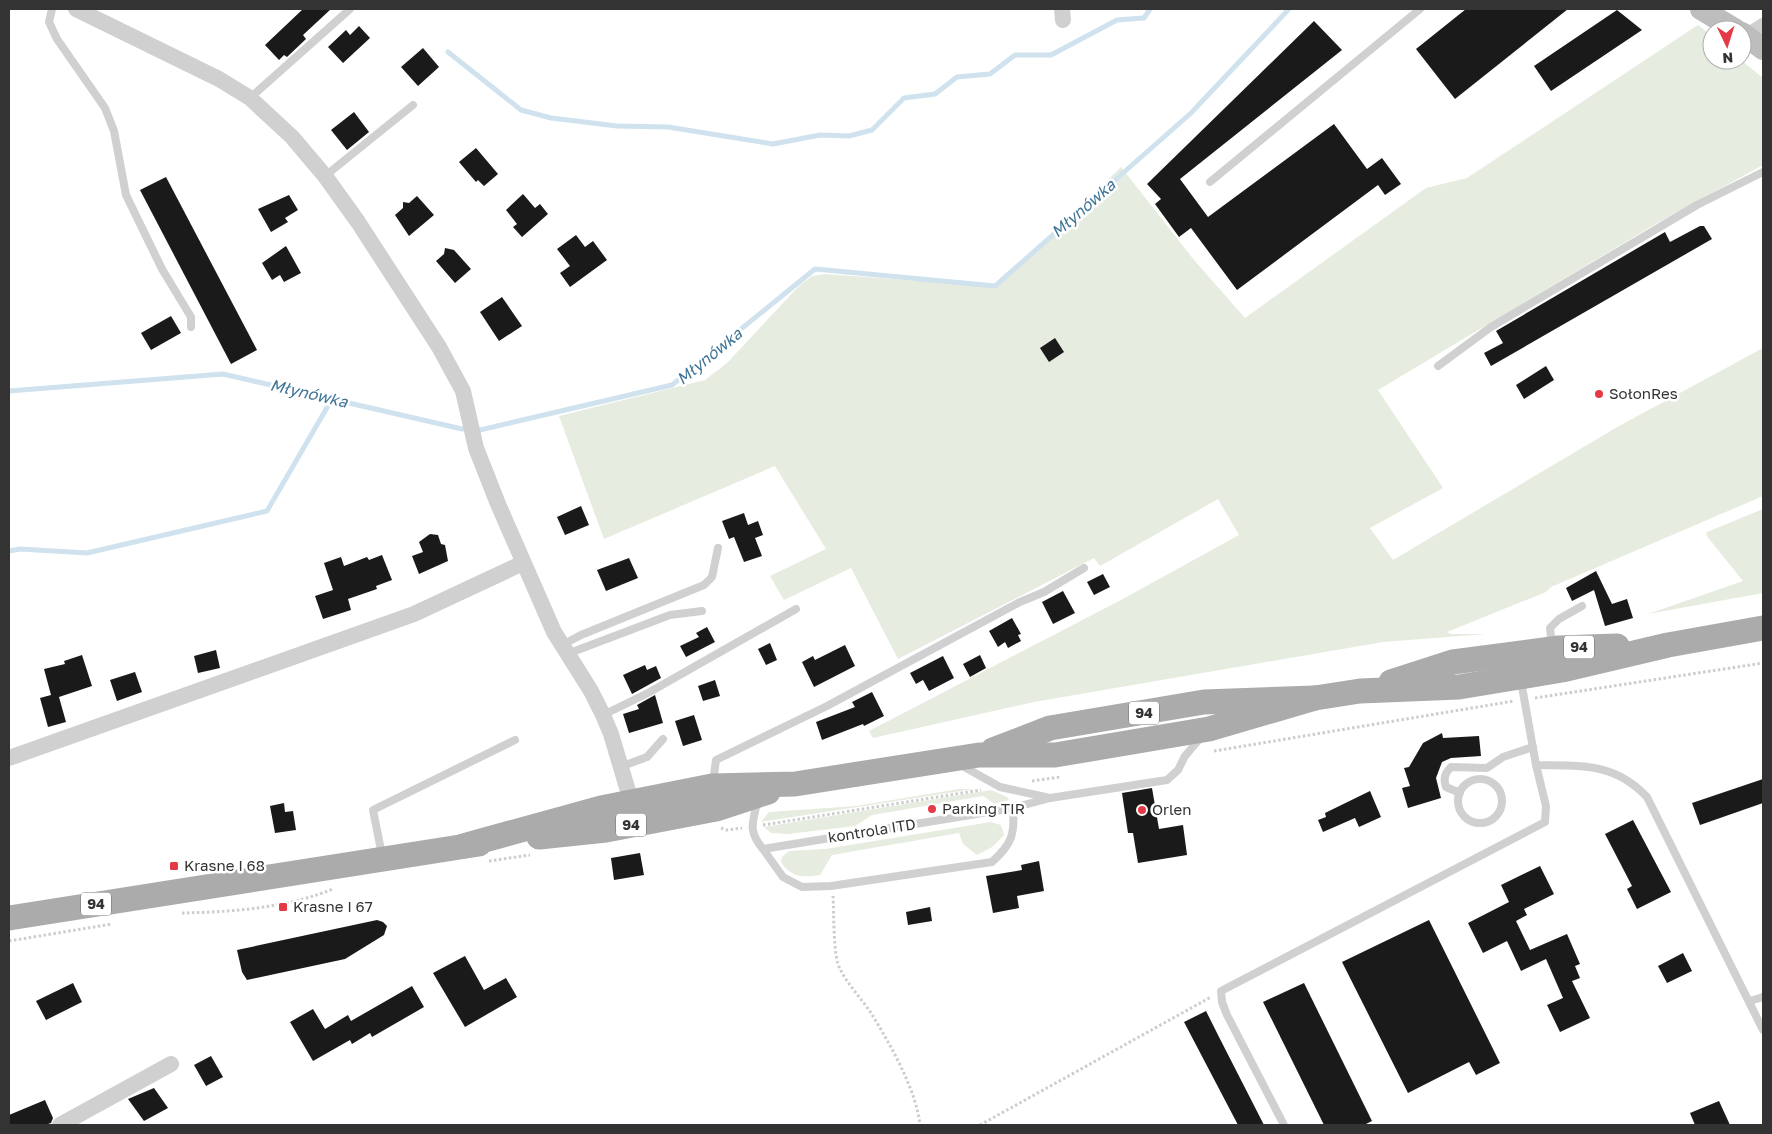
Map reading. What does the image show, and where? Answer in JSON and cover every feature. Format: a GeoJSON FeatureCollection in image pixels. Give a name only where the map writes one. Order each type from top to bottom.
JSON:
{"type":"FeatureCollection","features":[{"type":"Feature","properties":{"kind":"main road","name":"94"},"geometry":{"type":"LineString","coordinates":[[979,755],[1050,728],[1131,719],[1204,702],[1315,698],[1360,691],[1459,688],[1511,674],[1562,670],[1668,645],[1763,628]]}},
{"type":"Feature","properties":{"kind":"main road","name":"94"},"geometry":{"type":"LineString","coordinates":[[1360,691],[1454,662],[1511,674],[1552,649],[1668,645]]}},
{"type":"Feature","properties":{"kind":"main road","name":"94"},"geometry":{"type":"LineString","coordinates":[[10,918],[382,857],[606,830],[716,809],[761,790],[948,759],[979,755],[1055,754],[1174,742],[1209,729],[1315,698]]}},
{"type":"Feature","properties":{"kind":"main road","name":"94"},"geometry":{"type":"LineString","coordinates":[[463,846],[630,801],[712,786],[761,790]]}},
{"type":"Feature","properties":{"kind":"street"},"geometry":{"type":"LineString","coordinates":[[76,9],[219,79],[250,98],[292,137],[324,176],[379,254],[439,347],[463,391],[476,448],[523,563],[565,649],[603,715],[611,734],[630,801]]}},
{"type":"Feature","properties":{"kind":"street"},"geometry":{"type":"LineString","coordinates":[[1708,11],[1724,20]]}},
{"type":"Feature","properties":{"kind":"street"},"geometry":{"type":"LineString","coordinates":[[9,758],[414,614],[523,563]]}},
{"type":"Feature","properties":{"kind":"street"},"geometry":{"type":"LineString","coordinates":[[60,1125],[171,1064]]}},
{"type":"Feature","properties":{"kind":"lane"},"geometry":{"type":"LineString","coordinates":[[52,9],[49,22],[57,39],[105,108],[114,131],[126,195],[162,269],[191,317],[191,327]]}},
{"type":"Feature","properties":{"kind":"lane"},"geometry":{"type":"LineString","coordinates":[[250,98],[350,9]]}},
{"type":"Feature","properties":{"kind":"lane"},"geometry":{"type":"LineString","coordinates":[[1210,182],[1420,9]]}},
{"type":"Feature","properties":{"kind":"lane"},"geometry":{"type":"LineString","coordinates":[[324,176],[413,105]]}},
{"type":"Feature","properties":{"kind":"lane"},"geometry":{"type":"LineString","coordinates":[[1438,366],[1491,327],[1698,205],[1763,172]]}},
{"type":"Feature","properties":{"kind":"lane"},"geometry":{"type":"LineString","coordinates":[[565,649],[581,635],[704,585],[712,576],[718,548]]}},
{"type":"Feature","properties":{"kind":"lane"},"geometry":{"type":"LineString","coordinates":[[712,786],[716,760],[827,706],[1020,602],[1044,592],[1084,568]]}},
{"type":"Feature","properties":{"kind":"lane"},"geometry":{"type":"LineString","coordinates":[[1552,649],[1550,628],[1553,623],[1582,606]]}},
{"type":"Feature","properties":{"kind":"lane"},"geometry":{"type":"LineString","coordinates":[[603,715],[648,693],[796,609]]}},
{"type":"Feature","properties":{"kind":"lane"},"geometry":{"type":"LineString","coordinates":[[565,649],[670,614],[702,611]]}},
{"type":"Feature","properties":{"kind":"lane"},"geometry":{"type":"LineString","coordinates":[[1284,1125],[1227,1015],[1222,1002],[1221,991],[1545,822],[1546,806],[1533,747],[1511,674]]}},
{"type":"Feature","properties":{"kind":"lane"},"geometry":{"type":"LineString","coordinates":[[619,767],[633,764],[647,757],[663,739]]}},
{"type":"Feature","properties":{"kind":"lane"},"geometry":{"type":"LineString","coordinates":[[382,857],[373,810],[516,740]]}},
{"type":"Feature","properties":{"kind":"lane"},"geometry":{"type":"LineString","coordinates":[[948,759],[1000,787],[1050,798],[1167,780],[1178,770],[1174,742]]}},
{"type":"Feature","properties":{"kind":"lane"},"geometry":{"type":"LineString","coordinates":[[1460,793],[1446,787],[1444,782],[1446,773],[1451,767],[1488,768],[1503,758],[1533,747]]}},
{"type":"Feature","properties":{"kind":"lane"},"geometry":{"type":"LineString","coordinates":[[1536,765],[1594,766],[1626,778],[1647,797],[1763,1030]]}},
{"type":"Feature","properties":{"kind":"lane"},"geometry":{"type":"LineString","coordinates":[[1473,780],[1487,780],[1493,783],[1502,794],[1502,807],[1494,819],[1481,824],[1474,823],[1462,815],[1459,809],[1460,793],[1467,783],[1473,780]]}},
{"type":"Feature","properties":{"kind":"lane"},"geometry":{"type":"LineString","coordinates":[[761,790],[751,827],[753,837],[783,878],[802,887],[831,886],[992,862],[1006,850],[1014,830],[1013,808]]}},
{"type":"Feature","properties":{"kind":"lane","name":"kontrola ITD"},"geometry":{"type":"LineString","coordinates":[[763,849],[1013,808],[1050,798]]}},
{"type":"Feature","properties":{"kind":"lane"},"geometry":{"type":"LineString","coordinates":[[1750,1002],[1763,997]]}},
{"type":"Feature","properties":{"kind":"path"},"geometry":{"type":"LineString","coordinates":[[1174,742],[1511,674],[1763,663]]}},
{"type":"Feature","properties":{"kind":"path"},"geometry":{"type":"LineString","coordinates":[[717,827],[727,830],[751,827],[1066,776]]}},
{"type":"Feature","properties":{"kind":"path"},"geometry":{"type":"LineString","coordinates":[[485,862],[533,854]]}},
{"type":"Feature","properties":{"kind":"path"},"geometry":{"type":"LineString","coordinates":[[172,914],[216,912],[280,904],[316,896],[339,886]]}},
{"type":"Feature","properties":{"kind":"path"},"geometry":{"type":"LineString","coordinates":[[831,886],[836,925],[835,952],[839,968],[871,1013],[908,1082],[918,1110],[920,1125]]}},
{"type":"Feature","properties":{"kind":"path"},"geometry":{"type":"LineString","coordinates":[[9,942],[120,923]]}},
{"type":"Feature","properties":{"kind":"path"},"geometry":{"type":"LineString","coordinates":[[980,1125],[1221,991]]}},
{"type":"Feature","properties":{"kind":"shaded area"},"geometry":{"type":"Polygon","coordinates":[[[1698,25],[1702,28],[1702,70],[1752,69],[1763,78],[1763,165],[1652,226],[1378,390],[1443,488],[1370,528],[1393,560],[1619,426],[1763,348],[1763,496],[1551,587],[1546,592],[1447,632],[1451,634],[1486,634],[1383,642],[1034,702],[873,738],[869,731],[1119,601],[1239,535],[1218,499],[1100,566],[1094,558],[898,659],[851,568],[784,600],[770,576],[826,549],[775,466],[604,539],[559,416],[705,380],[727,363],[799,286],[812,276],[825,274],[974,285],[995,284],[1008,277],[1121,167],[1194,260],[1245,318],[1426,188],[1467,178],[1698,25]]]}},
{"type":"Feature","properties":{"kind":"shaded area"},"geometry":{"type":"Polygon","coordinates":[[[1763,509],[1763,593],[1648,614],[1743,581],[1706,535],[1707,532],[1763,509]]]}},
{"type":"Feature","properties":{"kind":"shaded area"},"geometry":{"type":"Polygon","coordinates":[[[959,789],[974,789],[761,822],[769,812],[856,806],[959,789]]]}},
{"type":"Feature","properties":{"kind":"shaded area"},"geometry":{"type":"Polygon","coordinates":[[[991,790],[1007,797],[1009,800],[995,804],[983,796],[872,815],[855,826],[788,834],[771,833],[764,827],[991,790]]]}},
{"type":"Feature","properties":{"kind":"shaded area"},"geometry":{"type":"Polygon","coordinates":[[[991,822],[1001,825],[1004,835],[992,847],[977,855],[963,844],[959,833],[832,855],[820,875],[798,875],[789,871],[781,862],[782,857],[789,851],[825,849],[991,822]]]}},
{"type":"Feature","properties":{"kind":"building"},"geometry":{"type":"Polygon","coordinates":[[[303,9],[331,9],[303,35],[306,39],[287,57],[284,55],[279,60],[265,45],[303,9]]]}},
{"type":"Feature","properties":{"kind":"building"},"geometry":{"type":"Polygon","coordinates":[[[1466,9],[1568,9],[1455,99],[1416,49],[1466,9]]]}},
{"type":"Feature","properties":{"kind":"building"},"geometry":{"type":"Polygon","coordinates":[[[1617,10],[1642,30],[1551,91],[1534,66],[1617,10]]]}},
{"type":"Feature","properties":{"kind":"building"},"geometry":{"type":"Polygon","coordinates":[[[1314,21],[1342,50],[1180,179],[1208,217],[1334,124],[1367,169],[1382,158],[1401,184],[1385,195],[1378,185],[1237,290],[1191,228],[1179,237],[1155,204],[1161,199],[1147,184],[1314,21]]]}},
{"type":"Feature","properties":{"kind":"building"},"geometry":{"type":"Polygon","coordinates":[[[359,26],[370,38],[343,63],[328,47],[346,30],[350,35],[359,26]]]}},
{"type":"Feature","properties":{"kind":"building"},"geometry":{"type":"Polygon","coordinates":[[[423,48],[439,67],[418,86],[401,67],[423,48]]]}},
{"type":"Feature","properties":{"kind":"building"},"geometry":{"type":"Polygon","coordinates":[[[354,112],[369,132],[347,150],[331,130],[354,112]]]}},
{"type":"Feature","properties":{"kind":"building"},"geometry":{"type":"Polygon","coordinates":[[[476,148],[498,174],[484,186],[478,180],[476,182],[459,162],[476,148]]]}},
{"type":"Feature","properties":{"kind":"building"},"geometry":{"type":"Polygon","coordinates":[[[166,177],[257,350],[231,364],[140,190],[166,177]]]}},
{"type":"Feature","properties":{"kind":"building"},"geometry":{"type":"Polygon","coordinates":[[[523,194],[535,208],[540,204],[548,214],[522,237],[513,227],[517,224],[506,210],[523,194]]]}},
{"type":"Feature","properties":{"kind":"building"},"geometry":{"type":"Polygon","coordinates":[[[289,195],[298,210],[285,218],[288,222],[271,232],[258,209],[289,195]]]}},
{"type":"Feature","properties":{"kind":"building"},"geometry":{"type":"Polygon","coordinates":[[[417,196],[434,215],[409,236],[395,215],[403,208],[403,202],[409,203],[417,196]]]}},
{"type":"Feature","properties":{"kind":"building"},"geometry":{"type":"Polygon","coordinates":[[[1700,226],[1704,226],[1712,239],[1491,366],[1484,353],[1503,343],[1496,331],[1665,232],[1670,242],[1700,226]]]}},
{"type":"Feature","properties":{"kind":"building"},"geometry":{"type":"Polygon","coordinates":[[[576,235],[585,247],[593,241],[607,260],[570,287],[560,273],[570,266],[557,249],[576,235]]]}},
{"type":"Feature","properties":{"kind":"building"},"geometry":{"type":"Polygon","coordinates":[[[286,246],[301,273],[284,282],[280,275],[272,280],[262,263],[286,246]]]}},
{"type":"Feature","properties":{"kind":"building"},"geometry":{"type":"Polygon","coordinates":[[[445,248],[454,250],[471,269],[455,283],[436,261],[444,254],[445,248]]]}},
{"type":"Feature","properties":{"kind":"building"},"geometry":{"type":"Polygon","coordinates":[[[502,297],[522,326],[499,341],[480,312],[502,297]]]}},
{"type":"Feature","properties":{"kind":"building"},"geometry":{"type":"Polygon","coordinates":[[[171,316],[181,333],[151,350],[141,333],[171,316]]]}},
{"type":"Feature","properties":{"kind":"building"},"geometry":{"type":"Polygon","coordinates":[[[1055,338],[1064,352],[1049,362],[1040,348],[1055,338]]]}},
{"type":"Feature","properties":{"kind":"building"},"geometry":{"type":"Polygon","coordinates":[[[1546,366],[1554,380],[1524,399],[1516,385],[1546,366]]]}},
{"type":"Feature","properties":{"kind":"building"},"geometry":{"type":"Polygon","coordinates":[[[581,506],[589,525],[565,535],[557,517],[581,506]]]}},
{"type":"Feature","properties":{"kind":"building"},"geometry":{"type":"Polygon","coordinates":[[[744,513],[748,525],[758,521],[763,535],[755,538],[762,556],[744,562],[734,537],[729,539],[722,521],[744,513]]]}},
{"type":"Feature","properties":{"kind":"building"},"geometry":{"type":"Polygon","coordinates":[[[430,534],[438,535],[441,544],[445,545],[448,561],[419,574],[412,556],[423,552],[419,542],[430,534]]]}},
{"type":"Feature","properties":{"kind":"building"},"geometry":{"type":"Polygon","coordinates":[[[382,555],[392,580],[376,586],[377,589],[348,599],[351,610],[323,619],[315,596],[333,590],[324,563],[341,557],[344,566],[367,557],[369,560],[382,555]]]}},
{"type":"Feature","properties":{"kind":"building"},"geometry":{"type":"Polygon","coordinates":[[[629,558],[638,578],[606,591],[597,570],[629,558]]]}},
{"type":"Feature","properties":{"kind":"building"},"geometry":{"type":"Polygon","coordinates":[[[1596,571],[1612,604],[1627,599],[1633,618],[1605,626],[1594,590],[1572,601],[1566,588],[1596,571]]]}},
{"type":"Feature","properties":{"kind":"building"},"geometry":{"type":"Polygon","coordinates":[[[1103,574],[1110,587],[1094,595],[1087,582],[1103,574]]]}},
{"type":"Feature","properties":{"kind":"building"},"geometry":{"type":"Polygon","coordinates":[[[1063,591],[1075,613],[1053,624],[1042,602],[1063,591]]]}},
{"type":"Feature","properties":{"kind":"building"},"geometry":{"type":"Polygon","coordinates":[[[1012,618],[1021,634],[1018,635],[1021,641],[1008,648],[1005,642],[998,647],[989,631],[1012,618]]]}},
{"type":"Feature","properties":{"kind":"building"},"geometry":{"type":"Polygon","coordinates":[[[707,627],[715,642],[686,657],[680,646],[699,637],[696,633],[707,627]]]}},
{"type":"Feature","properties":{"kind":"building"},"geometry":{"type":"Polygon","coordinates":[[[770,643],[777,660],[766,665],[758,649],[770,643]]]}},
{"type":"Feature","properties":{"kind":"building"},"geometry":{"type":"Polygon","coordinates":[[[845,645],[855,666],[814,687],[802,662],[813,656],[815,660],[845,645]]]}},
{"type":"Feature","properties":{"kind":"building"},"geometry":{"type":"Polygon","coordinates":[[[216,650],[220,668],[198,673],[194,656],[216,650]]]}},
{"type":"Feature","properties":{"kind":"building"},"geometry":{"type":"Polygon","coordinates":[[[82,655],[92,686],[59,697],[66,722],[48,727],[40,698],[51,695],[44,669],[65,664],[64,661],[82,655]]]}},
{"type":"Feature","properties":{"kind":"building"},"geometry":{"type":"Polygon","coordinates":[[[980,655],[986,668],[970,677],[963,664],[980,655]]]}},
{"type":"Feature","properties":{"kind":"building"},"geometry":{"type":"Polygon","coordinates":[[[943,656],[954,678],[929,691],[923,680],[916,684],[910,673],[943,656]]]}},
{"type":"Feature","properties":{"kind":"building"},"geometry":{"type":"Polygon","coordinates":[[[645,665],[647,670],[656,666],[661,678],[632,694],[623,675],[645,665]]]}},
{"type":"Feature","properties":{"kind":"building"},"geometry":{"type":"Polygon","coordinates":[[[135,672],[142,692],[117,701],[110,680],[135,672]]]}},
{"type":"Feature","properties":{"kind":"building"},"geometry":{"type":"Polygon","coordinates":[[[715,680],[720,696],[703,701],[698,686],[715,680]]]}},
{"type":"Feature","properties":{"kind":"building"},"geometry":{"type":"Polygon","coordinates":[[[872,692],[884,716],[864,726],[863,724],[822,740],[816,722],[855,707],[852,702],[872,692]]]}},
{"type":"Feature","properties":{"kind":"building"},"geometry":{"type":"Polygon","coordinates":[[[655,695],[663,723],[629,733],[623,714],[639,709],[637,705],[655,695]]]}},
{"type":"Feature","properties":{"kind":"building"},"geometry":{"type":"Polygon","coordinates":[[[694,715],[702,740],[683,746],[675,721],[694,715]]]}},
{"type":"Feature","properties":{"kind":"building"},"geometry":{"type":"Polygon","coordinates":[[[1442,733],[1443,738],[1479,736],[1481,756],[1451,758],[1442,762],[1436,778],[1441,798],[1408,808],[1402,788],[1410,786],[1404,768],[1409,767],[1423,743],[1442,733]]]}},
{"type":"Feature","properties":{"kind":"building"},"geometry":{"type":"Polygon","coordinates":[[[1763,779],[1763,803],[1700,825],[1692,803],[1763,779]]]}},
{"type":"Feature","properties":{"kind":"building"},"geometry":{"type":"Polygon","coordinates":[[[1152,788],[1159,829],[1183,825],[1187,855],[1138,863],[1133,833],[1128,833],[1122,793],[1152,788]]]}},
{"type":"Feature","properties":{"kind":"building"},"geometry":{"type":"Polygon","coordinates":[[[1370,791],[1381,817],[1359,827],[1355,818],[1323,832],[1318,820],[1326,817],[1325,813],[1370,791]]]}},
{"type":"Feature","properties":{"kind":"building"},"geometry":{"type":"Polygon","coordinates":[[[284,803],[285,812],[293,811],[296,830],[275,833],[270,806],[284,803]]]}},
{"type":"Feature","properties":{"kind":"building"},"geometry":{"type":"Polygon","coordinates":[[[1633,820],[1671,892],[1637,909],[1627,889],[1632,886],[1605,834],[1633,820]]]}},
{"type":"Feature","properties":{"kind":"building"},"geometry":{"type":"Polygon","coordinates":[[[640,853],[644,875],[614,880],[611,858],[640,853]]]}},
{"type":"Feature","properties":{"kind":"building"},"geometry":{"type":"Polygon","coordinates":[[[1039,861],[1044,891],[1017,896],[1019,908],[993,913],[986,876],[1022,870],[1021,865],[1039,861]]]}},
{"type":"Feature","properties":{"kind":"building"},"geometry":{"type":"Polygon","coordinates":[[[1540,866],[1554,894],[1524,909],[1527,915],[1516,921],[1530,950],[1567,934],[1580,964],[1575,966],[1580,978],[1572,981],[1590,1018],[1560,1032],[1547,1005],[1563,998],[1546,959],[1521,971],[1507,941],[1483,953],[1468,923],[1509,902],[1501,885],[1540,866]]]}},
{"type":"Feature","properties":{"kind":"building"},"geometry":{"type":"Polygon","coordinates":[[[930,907],[932,921],[908,925],[906,912],[930,907]]]}},
{"type":"Feature","properties":{"kind":"building"},"geometry":{"type":"Polygon","coordinates":[[[377,920],[387,926],[384,935],[345,959],[247,980],[242,972],[237,950],[377,920]]]}},
{"type":"Feature","properties":{"kind":"building"},"geometry":{"type":"Polygon","coordinates":[[[1429,920],[1500,1063],[1476,1075],[1469,1062],[1408,1093],[1342,962],[1429,920]]]}},
{"type":"Feature","properties":{"kind":"building"},"geometry":{"type":"Polygon","coordinates":[[[1683,953],[1692,971],[1667,983],[1658,966],[1683,953]]]}},
{"type":"Feature","properties":{"kind":"building"},"geometry":{"type":"Polygon","coordinates":[[[465,956],[484,990],[506,978],[517,997],[465,1027],[433,973],[465,956]]]}},
{"type":"Feature","properties":{"kind":"building"},"geometry":{"type":"Polygon","coordinates":[[[73,983],[82,1002],[46,1020],[36,1001],[73,983]]]}},
{"type":"Feature","properties":{"kind":"building"},"geometry":{"type":"Polygon","coordinates":[[[1304,983],[1372,1121],[1364,1125],[1324,1125],[1263,1002],[1304,983]]]}},
{"type":"Feature","properties":{"kind":"building"},"geometry":{"type":"Polygon","coordinates":[[[412,986],[424,1007],[372,1037],[370,1033],[352,1044],[350,1040],[313,1061],[290,1022],[313,1009],[325,1029],[348,1015],[351,1021],[412,986]]]}},
{"type":"Feature","properties":{"kind":"building"},"geometry":{"type":"Polygon","coordinates":[[[1206,1011],[1264,1125],[1238,1125],[1184,1022],[1206,1011]]]}},
{"type":"Feature","properties":{"kind":"building"},"geometry":{"type":"Polygon","coordinates":[[[211,1056],[223,1077],[206,1086],[194,1065],[211,1056]]]}},
{"type":"Feature","properties":{"kind":"building"},"geometry":{"type":"Polygon","coordinates":[[[154,1088],[168,1108],[144,1121],[128,1099],[154,1088]]]}},
{"type":"Feature","properties":{"kind":"building"},"geometry":{"type":"Polygon","coordinates":[[[45,1100],[53,1118],[51,1123],[45,1125],[9,1125],[9,1115],[45,1100]]]}},
{"type":"Feature","properties":{"kind":"building"},"geometry":{"type":"Polygon","coordinates":[[[1719,1101],[1730,1125],[1695,1125],[1690,1113],[1719,1101]]]}},
{"type":"Feature","properties":{"kind":"waterway"},"geometry":{"type":"LineString","coordinates":[[448,52],[521,110],[551,118],[617,126],[668,127],[773,144],[820,135],[849,136],[872,130],[904,98],[935,94],[957,77],[990,74],[1015,55],[1051,55],[1117,20],[1144,18],[1150,9]]}},
{"type":"Feature","properties":{"kind":"waterway","name":"Młynówka"},"geometry":{"type":"LineString","coordinates":[[9,391],[223,374],[462,429],[480,430],[672,385],[815,269],[995,286],[1191,113],[1289,9]]}},
{"type":"Feature","properties":{"kind":"waterway"},"geometry":{"type":"LineString","coordinates":[[9,551],[20,549],[87,553],[267,511],[332,399]]}},
{"type":"Feature","properties":{"kind":"place","name":"SołonRes"},"geometry":{"type":"Point","coordinates":[1599,394]}},
{"type":"Feature","properties":{"kind":"place","name":"Parking TIR"},"geometry":{"type":"Point","coordinates":[932,809]}},
{"type":"Feature","properties":{"kind":"place","name":"Orlen"},"geometry":{"type":"Point","coordinates":[1142,810]}},
{"type":"Feature","properties":{"kind":"place","name":"Krasne I 68"},"geometry":{"type":"Point","coordinates":[174,866]}},
{"type":"Feature","properties":{"kind":"place","name":"Krasne I 67"},"geometry":{"type":"Point","coordinates":[283,907]}}]}
